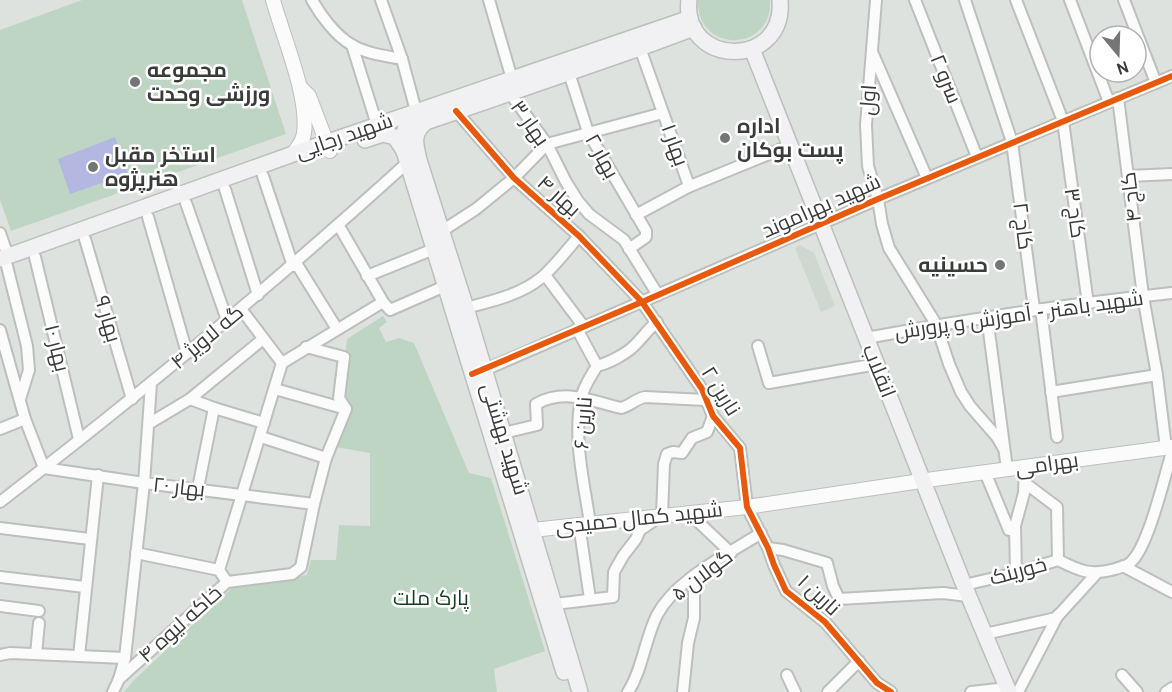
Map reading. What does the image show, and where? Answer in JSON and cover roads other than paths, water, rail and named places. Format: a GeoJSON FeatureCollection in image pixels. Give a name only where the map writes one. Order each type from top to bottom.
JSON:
{"type":"FeatureCollection","features":[{"type":"Feature","properties":{"kind":"main road"},"geometry":{"type":"LineString","coordinates":[[689,0],[692,23],[700,37],[719,50],[730,52],[752,49],[763,43],[778,22],[781,9],[780,0]]}},
{"type":"Feature","properties":{"kind":"main road","name":"شهید رجایی"},"geometry":{"type":"LineString","coordinates":[[4,262],[35,257],[263,176],[377,125],[422,114],[510,86],[692,23]]}},
{"type":"Feature","properties":{"kind":"main road","name":"شهید رجایی"},"geometry":{"type":"LineString","coordinates":[[422,114],[456,111],[510,86],[569,73],[640,48],[692,23]]}},
{"type":"Feature","properties":{"kind":"main road","name":"انقلاب"},"geometry":{"type":"LineString","coordinates":[[752,49],[966,590],[1011,691]]}},
{"type":"Feature","properties":{"kind":"main road"},"geometry":{"type":"LineString","coordinates":[[406,157],[402,141],[404,130],[411,119],[422,114]]}},
{"type":"Feature","properties":{"kind":"main road","name":"شهید بهشتی"},"geometry":{"type":"LineString","coordinates":[[422,114],[414,138],[419,160],[466,308],[478,372],[527,530],[555,604],[580,692]]}},
{"type":"Feature","properties":{"kind":"main road","name":"شهید رجایی"},"geometry":{"type":"LineString","coordinates":[[4,262],[293,154],[383,134],[395,137],[406,157]]}},
{"type":"Feature","properties":{"kind":"main road","name":"شهید بهشتی"},"geometry":{"type":"LineString","coordinates":[[406,157],[445,286],[503,433],[570,692]]}},
{"type":"Feature","properties":{"kind":"street"},"geometry":{"type":"LineString","coordinates":[[273,0],[299,87],[304,117],[302,142],[293,154]]}},
{"type":"Feature","properties":{"kind":"street"},"geometry":{"type":"LineString","coordinates":[[312,0],[337,33],[352,45],[374,54],[402,59]]}},
{"type":"Feature","properties":{"kind":"street"},"geometry":{"type":"LineString","coordinates":[[381,0],[422,114]]}},
{"type":"Feature","properties":{"kind":"street","name":"بهار ۳"},"geometry":{"type":"LineString","coordinates":[[489,0],[510,86],[547,144],[578,201],[589,214],[624,240],[658,295]]}},
{"type":"Feature","properties":{"kind":"street","name":"اول"},"geometry":{"type":"LineString","coordinates":[[876,0],[866,125],[868,166],[889,248],[936,324],[949,364],[969,406],[997,436],[1004,449]]}},
{"type":"Feature","properties":{"kind":"street","name":"سرو ۲"},"geometry":{"type":"LineString","coordinates":[[915,0],[977,157]]}},
{"type":"Feature","properties":{"kind":"street","name":"کاج ۲"},"geometry":{"type":"LineString","coordinates":[[964,0],[1012,142],[1057,437]]}},
{"type":"Feature","properties":{"kind":"street","name":"کاج ۳"},"geometry":{"type":"LineString","coordinates":[[1016,0],[1063,121],[1088,304]]}},
{"type":"Feature","properties":{"kind":"street","name":"کاج ۴"},"geometry":{"type":"LineString","coordinates":[[1070,0],[1114,100],[1129,176],[1143,296],[1170,449]]}},
{"type":"Feature","properties":{"kind":"street"},"geometry":{"type":"LineString","coordinates":[[1124,0],[1156,83]]}},
{"type":"Feature","properties":{"kind":"street"},"geometry":{"type":"LineString","coordinates":[[352,45],[377,125]]}},
{"type":"Feature","properties":{"kind":"street","name":"بهار ۱"},"geometry":{"type":"LineString","coordinates":[[636,215],[688,187],[688,180],[640,48]]}},
{"type":"Feature","properties":{"kind":"street"},"geometry":{"type":"LineString","coordinates":[[872,51],[927,178]]}},
{"type":"Feature","properties":{"kind":"street","name":"بهار ۲"},"geometry":{"type":"LineString","coordinates":[[569,73],[588,132],[647,234],[629,249]]}},
{"type":"Feature","properties":{"kind":"street","name":"شهید بهراموند"},"geometry":{"type":"LineString","coordinates":[[478,372],[927,178],[1172,76]]}},
{"type":"Feature","properties":{"kind":"street"},"geometry":{"type":"LineString","coordinates":[[299,87],[309,96],[329,147]]}},
{"type":"Feature","properties":{"kind":"street","name":"بهار ۴"},"geometry":{"type":"LineString","coordinates":[[456,111],[514,178],[579,236],[642,302]]}},
{"type":"Feature","properties":{"kind":"street"},"geometry":{"type":"LineString","coordinates":[[442,231],[476,209],[514,178],[547,144],[663,113]]}},
{"type":"Feature","properties":{"kind":"street"},"geometry":{"type":"LineString","coordinates":[[688,187],[791,145]]}},
{"type":"Feature","properties":{"kind":"street","name":"گه لاویژ ۴"},"geometry":{"type":"LineString","coordinates":[[0,502],[151,384],[294,265],[339,226],[406,157]]}},
{"type":"Feature","properties":{"kind":"street"},"geometry":{"type":"LineString","coordinates":[[1129,176],[1172,174]]}},
{"type":"Feature","properties":{"kind":"street"},"geometry":{"type":"LineString","coordinates":[[263,176],[294,265],[337,329]]}},
{"type":"Feature","properties":{"kind":"street"},"geometry":{"type":"LineString","coordinates":[[225,189],[258,295]]}},
{"type":"Feature","properties":{"kind":"street"},"geometry":{"type":"LineString","coordinates":[[186,203],[227,320]]}},
{"type":"Feature","properties":{"kind":"street"},"geometry":{"type":"LineString","coordinates":[[148,217],[187,353]]}},
{"type":"Feature","properties":{"kind":"street"},"geometry":{"type":"LineString","coordinates":[[339,226],[386,306]]}},
{"type":"Feature","properties":{"kind":"street"},"geometry":{"type":"LineString","coordinates":[[0,233],[4,262],[27,346],[29,370],[20,399]]}},
{"type":"Feature","properties":{"kind":"street"},"geometry":{"type":"LineString","coordinates":[[466,308],[508,297],[545,275],[579,236]]}},
{"type":"Feature","properties":{"kind":"street","name":"بهار ۹"},"geometry":{"type":"LineString","coordinates":[[85,239],[132,399]]}},
{"type":"Feature","properties":{"kind":"street"},"geometry":{"type":"LineString","coordinates":[[367,276],[434,249]]}},
{"type":"Feature","properties":{"kind":"street","name":"بهار ۱۰"},"geometry":{"type":"LineString","coordinates":[[35,257],[79,438]]}},
{"type":"Feature","properties":{"kind":"street"},"geometry":{"type":"LineString","coordinates":[[545,275],[581,328],[597,366],[605,364],[636,345],[647,329],[657,322]]}},
{"type":"Feature","properties":{"kind":"street"},"geometry":{"type":"LineString","coordinates":[[226,582],[219,570],[282,363],[337,329],[386,306],[445,286]]}},
{"type":"Feature","properties":{"kind":"street","name":"شهید باهنر - آموزش و پرورش"},"geometry":{"type":"LineString","coordinates":[[866,338],[987,316],[1172,293]]}},
{"type":"Feature","properties":{"kind":"street","name":"نارین ۲"},"geometry":{"type":"LineString","coordinates":[[642,302],[702,389],[713,416],[740,448],[747,507]]}},
{"type":"Feature","properties":{"kind":"street"},"geometry":{"type":"LineString","coordinates":[[241,309],[282,363]]}},
{"type":"Feature","properties":{"kind":"street"},"geometry":{"type":"LineString","coordinates":[[987,316],[1007,469]]}},
{"type":"Feature","properties":{"kind":"street"},"geometry":{"type":"LineString","coordinates":[[0,330],[3,352],[44,468]]}},
{"type":"Feature","properties":{"kind":"street"},"geometry":{"type":"LineString","coordinates":[[150,423],[190,399],[263,339]]}},
{"type":"Feature","properties":{"kind":"street"},"geometry":{"type":"LineString","coordinates":[[3,352],[27,346]]}},
{"type":"Feature","properties":{"kind":"street"},"geometry":{"type":"LineString","coordinates":[[758,346],[766,381],[769,383],[877,364]]}},
{"type":"Feature","properties":{"kind":"street"},"geometry":{"type":"LineString","coordinates":[[306,347],[344,357],[339,398],[345,409]]}},
{"type":"Feature","properties":{"kind":"street","name":"نارین ۶"},"geometry":{"type":"LineString","coordinates":[[590,599],[578,427],[581,397],[597,366]]}},
{"type":"Feature","properties":{"kind":"street"},"geometry":{"type":"LineString","coordinates":[[1051,392],[1157,375]]}},
{"type":"Feature","properties":{"kind":"street"},"geometry":{"type":"LineString","coordinates":[[119,679],[125,658],[144,483],[151,384]]}},
{"type":"Feature","properties":{"kind":"street"},"geometry":{"type":"LineString","coordinates":[[275,389],[345,409]]}},
{"type":"Feature","properties":{"kind":"street"},"geometry":{"type":"LineString","coordinates":[[503,433],[537,425],[536,404],[567,395],[621,408],[645,397],[705,400]]}},
{"type":"Feature","properties":{"kind":"street"},"geometry":{"type":"LineString","coordinates":[[190,399],[264,423]]}},
{"type":"Feature","properties":{"kind":"street"},"geometry":{"type":"LineString","coordinates":[[198,488],[214,408]]}},
{"type":"Feature","properties":{"kind":"street","name":"خاکه لیوه ۴"},"geometry":{"type":"LineString","coordinates":[[113,692],[119,679],[226,582],[292,574],[301,567],[326,458],[345,409]]}},
{"type":"Feature","properties":{"kind":"street"},"geometry":{"type":"LineString","coordinates":[[555,604],[613,597],[614,572],[623,556],[640,530],[662,515],[663,464],[667,454],[682,453],[692,438],[707,432],[713,416]]}},
{"type":"Feature","properties":{"kind":"street"},"geometry":{"type":"LineString","coordinates":[[0,429],[25,419]]}},
{"type":"Feature","properties":{"kind":"street"},"geometry":{"type":"LineString","coordinates":[[261,436],[326,458]]}},
{"type":"Feature","properties":{"kind":"street"},"geometry":{"type":"LineString","coordinates":[[985,634],[1056,618],[1096,574],[1124,566],[1132,561],[1148,531],[1170,449]]}},
{"type":"Feature","properties":{"kind":"street","name":"بهرامی"},"geometry":{"type":"LineString","coordinates":[[923,480],[1170,449]]}},
{"type":"Feature","properties":{"kind":"street"},"geometry":{"type":"LineString","coordinates":[[1016,573],[1016,526],[1022,506],[1025,467]]}},
{"type":"Feature","properties":{"kind":"street","name":"بهار ۲۰"},"geometry":{"type":"LineString","coordinates":[[44,468],[314,504]]}},
{"type":"Feature","properties":{"kind":"street"},"geometry":{"type":"LineString","coordinates":[[985,472],[1009,530]]}},
{"type":"Feature","properties":{"kind":"street"},"geometry":{"type":"LineString","coordinates":[[80,656],[85,587],[98,475]]}},
{"type":"Feature","properties":{"kind":"street","name":"شهید کمال حمیدی"},"geometry":{"type":"LineString","coordinates":[[527,530],[747,507],[923,480]]}},
{"type":"Feature","properties":{"kind":"street"},"geometry":{"type":"LineString","coordinates":[[1025,483],[1057,507],[1058,560]]}},
{"type":"Feature","properties":{"kind":"street","name":"نارین ۱"},"geometry":{"type":"LineString","coordinates":[[747,507],[786,591],[825,622],[877,683],[891,692]]}},
{"type":"Feature","properties":{"kind":"street"},"geometry":{"type":"LineString","coordinates":[[689,513],[731,553]]}},
{"type":"Feature","properties":{"kind":"street"},"geometry":{"type":"LineString","coordinates":[[0,528],[90,539]]}},
{"type":"Feature","properties":{"kind":"street","name":"گولان ۵"},"geometry":{"type":"LineString","coordinates":[[628,692],[636,680],[639,664],[656,616],[671,593],[761,533]]}},
{"type":"Feature","properties":{"kind":"street","name":"خورینک"},"geometry":{"type":"LineString","coordinates":[[768,548],[827,563],[839,599],[966,590],[1058,560],[1096,574]]}},
{"type":"Feature","properties":{"kind":"street"},"geometry":{"type":"LineString","coordinates":[[136,553],[219,570]]}},
{"type":"Feature","properties":{"kind":"street"},"geometry":{"type":"LineString","coordinates":[[1124,566],[1172,592]]}},
{"type":"Feature","properties":{"kind":"street"},"geometry":{"type":"LineString","coordinates":[[0,577],[85,587]]}},
{"type":"Feature","properties":{"kind":"street"},"geometry":{"type":"LineString","coordinates":[[683,692],[688,643],[694,618],[694,577]]}},
{"type":"Feature","properties":{"kind":"street"},"geometry":{"type":"LineString","coordinates":[[0,606],[39,611]]}},
{"type":"Feature","properties":{"kind":"street"},"geometry":{"type":"LineString","coordinates":[[971,692],[1011,691],[1058,615]]}},
{"type":"Feature","properties":{"kind":"street"},"geometry":{"type":"LineString","coordinates":[[36,654],[39,624]]}},
{"type":"Feature","properties":{"kind":"street"},"geometry":{"type":"LineString","coordinates":[[0,655],[10,653],[125,658]]}},
{"type":"Feature","properties":{"kind":"street"},"geometry":{"type":"LineString","coordinates":[[828,692],[858,661]]}},
{"type":"Feature","properties":{"kind":"street"},"geometry":{"type":"LineString","coordinates":[[787,675],[795,692]]}},
{"type":"Feature","properties":{"kind":"street"},"geometry":{"type":"LineString","coordinates":[[1122,675],[1137,692]]}},
{"type":"Feature","properties":{"kind":"street"},"geometry":{"type":"LineString","coordinates":[[1166,692],[1172,688]]}},
{"type":"Feature","properties":{"kind":"water","name":"استخر مقبل هنرپژوه"},"geometry":{"type":"Polygon","coordinates":[[[115,137],[128,174],[70,194],[58,159],[115,137]]]}},
{"type":"Feature","properties":{"kind":"place","name":"مجموعه ورزشی وحدت"},"geometry":{"type":"Point","coordinates":[135,82]}},
{"type":"Feature","properties":{"kind":"place","name":"اداره پست بوکان"},"geometry":{"type":"Point","coordinates":[725,138]}},
{"type":"Feature","properties":{"kind":"place","name":"استخر مقبل هنرپژوه"},"geometry":{"type":"Point","coordinates":[93,167]}},
{"type":"Feature","properties":{"kind":"place","name":"حسینیه"},"geometry":{"type":"Point","coordinates":[1000,265]}},
{"type":"Feature","properties":{"kind":"park label","name":"پارک ملت"},"geometry":{"type":"Point","coordinates":[431,598]}}]}
